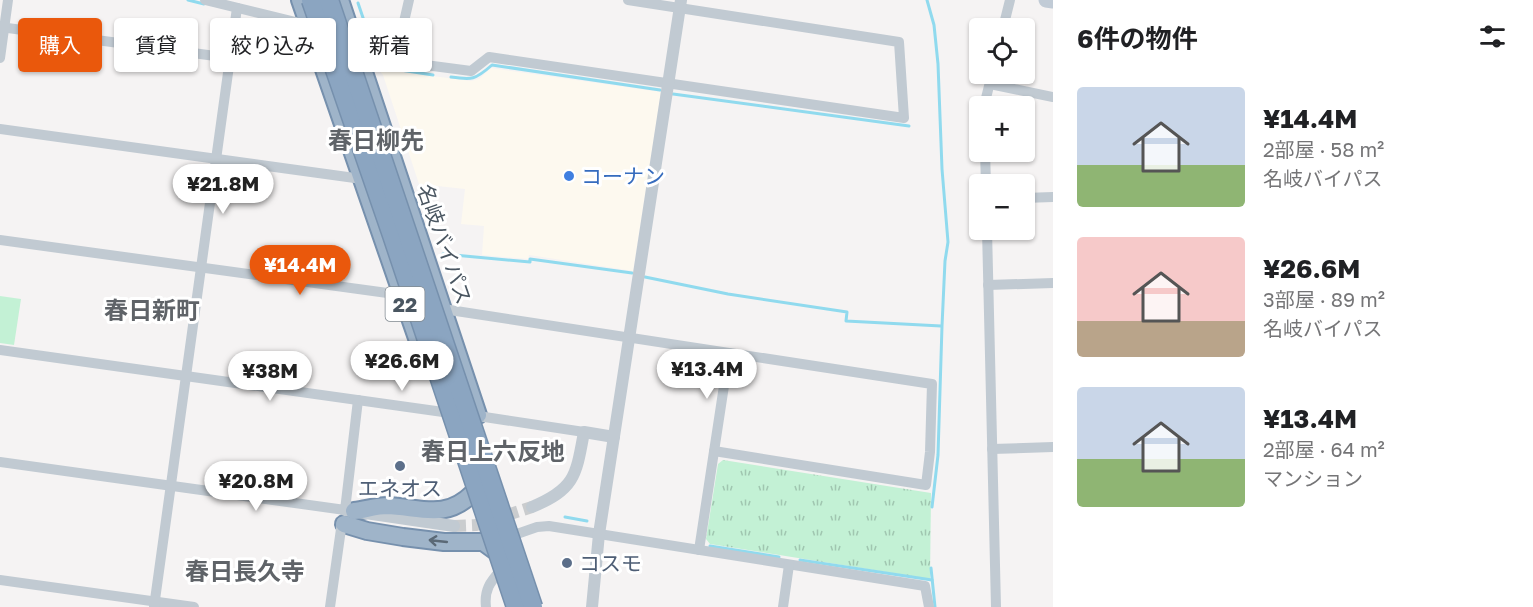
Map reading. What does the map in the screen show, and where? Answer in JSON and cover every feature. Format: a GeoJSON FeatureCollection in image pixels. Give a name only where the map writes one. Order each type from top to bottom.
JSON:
{"type":"FeatureCollection","features":[{"type":"Feature","properties":{"kind":"highway","name":"22"},"geometry":{"type":"LineString","coordinates":[[300,0],[306,18]]}},
{"type":"Feature","properties":{"kind":"highway"},"geometry":{"type":"LineString","coordinates":[[311,0],[392,235],[515,607]]}},
{"type":"Feature","properties":{"kind":"highway"},"geometry":{"type":"LineString","coordinates":[[329,0],[535,607]]}},
{"type":"Feature","properties":{"kind":"highway","name":"名岐バイパス"},"geometry":{"type":"LineString","coordinates":[[340,0],[348,25]]}},
{"type":"Feature","properties":{"kind":"highway","name":"22"},"geometry":{"type":"LineString","coordinates":[[325,72],[443,412],[515,607]]}},
{"type":"Feature","properties":{"kind":"highway","name":"名岐バイパス"},"geometry":{"type":"LineString","coordinates":[[363,72],[478,416],[535,607]]}},
{"type":"Feature","properties":{"kind":"highway"},"geometry":{"type":"LineString","coordinates":[[346,517],[383,506],[435,511],[456,506],[472,493]]}},
{"type":"Feature","properties":{"kind":"highway"},"geometry":{"type":"LineString","coordinates":[[346,517],[367,531],[444,542],[483,542],[494,550]]}},
{"type":"Feature","properties":{"kind":"main road"},"geometry":{"type":"LineString","coordinates":[[1046,0],[1053,2]]}},
{"type":"Feature","properties":{"kind":"street"},"geometry":{"type":"LineString","coordinates":[[0,58],[2,28],[8,0]]}},
{"type":"Feature","properties":{"kind":"street"},"geometry":{"type":"LineString","coordinates":[[205,0],[281,18]]}},
{"type":"Feature","properties":{"kind":"street"},"geometry":{"type":"LineString","coordinates":[[404,18],[408,0]]}},
{"type":"Feature","properties":{"kind":"street"},"geometry":{"type":"LineString","coordinates":[[432,66],[471,71],[489,57],[904,118],[899,42],[680,4],[628,0]]}},
{"type":"Feature","properties":{"kind":"street"},"geometry":{"type":"LineString","coordinates":[[1006,18],[1010,0]]}},
{"type":"Feature","properties":{"kind":"street"},"geometry":{"type":"LineString","coordinates":[[592,607],[599,534],[680,4]]}},
{"type":"Feature","properties":{"kind":"street"},"geometry":{"type":"LineString","coordinates":[[236,18],[237,8]]}},
{"type":"Feature","properties":{"kind":"street"},"geometry":{"type":"LineString","coordinates":[[2,28],[210,55]]}},
{"type":"Feature","properties":{"kind":"street"},"geometry":{"type":"LineString","coordinates":[[154,604],[228,72]]}},
{"type":"Feature","properties":{"kind":"street"},"geometry":{"type":"LineString","coordinates":[[1008,84],[1053,97]]}},
{"type":"Feature","properties":{"kind":"street"},"geometry":{"type":"LineString","coordinates":[[0,129],[362,179]]}},
{"type":"Feature","properties":{"kind":"street"},"geometry":{"type":"LineString","coordinates":[[1035,198],[1053,197]]}},
{"type":"Feature","properties":{"kind":"street"},"geometry":{"type":"LineString","coordinates":[[0,240],[402,295]]}},
{"type":"Feature","properties":{"kind":"street"},"geometry":{"type":"LineString","coordinates":[[987,240],[996,607]]}},
{"type":"Feature","properties":{"kind":"street"},"geometry":{"type":"LineString","coordinates":[[988,285],[1053,283]]}},
{"type":"Feature","properties":{"kind":"street"},"geometry":{"type":"LineString","coordinates":[[443,309],[932,384],[930,452],[926,485],[714,451]]}},
{"type":"Feature","properties":{"kind":"street"},"geometry":{"type":"LineString","coordinates":[[0,350],[443,412]]}},
{"type":"Feature","properties":{"kind":"street"},"geometry":{"type":"LineString","coordinates":[[699,550],[729,353]]}},
{"type":"Feature","properties":{"kind":"street"},"geometry":{"type":"LineString","coordinates":[[330,607],[346,517],[358,400]]}},
{"type":"Feature","properties":{"kind":"street"},"geometry":{"type":"LineString","coordinates":[[478,416],[614,437]]}},
{"type":"Feature","properties":{"kind":"street"},"geometry":{"type":"LineString","coordinates":[[532,507],[553,498],[570,483],[578,465],[584,432]]}},
{"type":"Feature","properties":{"kind":"street"},"geometry":{"type":"LineString","coordinates":[[992,448],[1053,447]]}},
{"type":"Feature","properties":{"kind":"street"},"geometry":{"type":"LineString","coordinates":[[0,462],[332,508],[346,517],[454,526]]}},
{"type":"Feature","properties":{"kind":"street"},"geometry":{"type":"LineString","coordinates":[[514,535],[543,526],[925,586],[929,607]]}},
{"type":"Feature","properties":{"kind":"street"},"geometry":{"type":"LineString","coordinates":[[783,607],[789,565]]}},
{"type":"Feature","properties":{"kind":"street"},"geometry":{"type":"LineString","coordinates":[[486,607],[485,593],[490,582],[501,570]]}},
{"type":"Feature","properties":{"kind":"street"},"geometry":{"type":"LineString","coordinates":[[0,580],[154,604],[194,607]]}},
{"type":"Feature","properties":{"kind":"shaded area"},"geometry":{"type":"Polygon","coordinates":[[[491,68],[661,92],[633,271],[529,255],[528,259],[482,255],[484,226],[461,224],[465,189],[419,184],[380,72],[401,72],[471,81],[479,79],[491,68]]]}},
{"type":"Feature","properties":{"kind":"green space"},"geometry":{"type":"Polygon","coordinates":[[[0,296],[21,299],[14,345],[0,343],[0,296]]]}},
{"type":"Feature","properties":{"kind":"green space"},"geometry":{"type":"Polygon","coordinates":[[[723,460],[931,493],[930,579],[710,544],[706,539],[718,464],[723,460]]]}},
{"type":"Feature","properties":{"kind":"waterway"},"geometry":{"type":"LineString","coordinates":[[188,0],[204,4]]}},
{"type":"Feature","properties":{"kind":"waterway"},"geometry":{"type":"LineString","coordinates":[[927,0],[934,25],[938,64],[942,169],[948,242],[945,261],[938,455],[932,507]]}},
{"type":"Feature","properties":{"kind":"waterway"},"geometry":{"type":"LineString","coordinates":[[358,3],[363,18]]}},
{"type":"Feature","properties":{"kind":"waterway"},"geometry":{"type":"LineString","coordinates":[[451,77],[473,78],[492,65],[660,90]]}},
{"type":"Feature","properties":{"kind":"waterway"},"geometry":{"type":"LineString","coordinates":[[414,72],[433,75]]}},
{"type":"Feature","properties":{"kind":"waterway"},"geometry":{"type":"LineString","coordinates":[[673,94],[909,126]]}},
{"type":"Feature","properties":{"kind":"waterway"},"geometry":{"type":"LineString","coordinates":[[443,254],[530,262],[530,259],[632,273]]}},
{"type":"Feature","properties":{"kind":"waterway"},"geometry":{"type":"LineString","coordinates":[[645,277],[728,294],[847,312],[846,321],[941,326]]}},
{"type":"Feature","properties":{"kind":"waterway"},"geometry":{"type":"LineString","coordinates":[[565,517],[587,521]]}},
{"type":"Feature","properties":{"kind":"waterway"},"geometry":{"type":"LineString","coordinates":[[710,546],[779,557]]}},
{"type":"Feature","properties":{"kind":"waterway"},"geometry":{"type":"LineString","coordinates":[[800,560],[932,580]]}},
{"type":"Feature","properties":{"kind":"waterway"},"geometry":{"type":"LineString","coordinates":[[931,568],[935,607]]}},
{"type":"Feature","properties":{"kind":"tunnel"},"geometry":{"type":"LineString","coordinates":[[454,526],[476,525],[532,507]]}},
{"type":"Feature","properties":{"kind":"place","name":"コーナン"},"geometry":{"type":"Point","coordinates":[569,176]}},
{"type":"Feature","properties":{"kind":"place","name":"エネオス"},"geometry":{"type":"Point","coordinates":[400,466]}},
{"type":"Feature","properties":{"kind":"place","name":"コスモ"},"geometry":{"type":"Point","coordinates":[567,563]}},
{"type":"Feature","properties":{"kind":"district","name":"春日柳先"},"geometry":{"type":"Point","coordinates":[376,139]}},
{"type":"Feature","properties":{"kind":"district","name":"春日新町"},"geometry":{"type":"Point","coordinates":[152,309]}},
{"type":"Feature","properties":{"kind":"district","name":"春日上六反地"},"geometry":{"type":"Point","coordinates":[493,450]}},
{"type":"Feature","properties":{"kind":"district","name":"春日長久寺"},"geometry":{"type":"Point","coordinates":[245,570]}}]}
